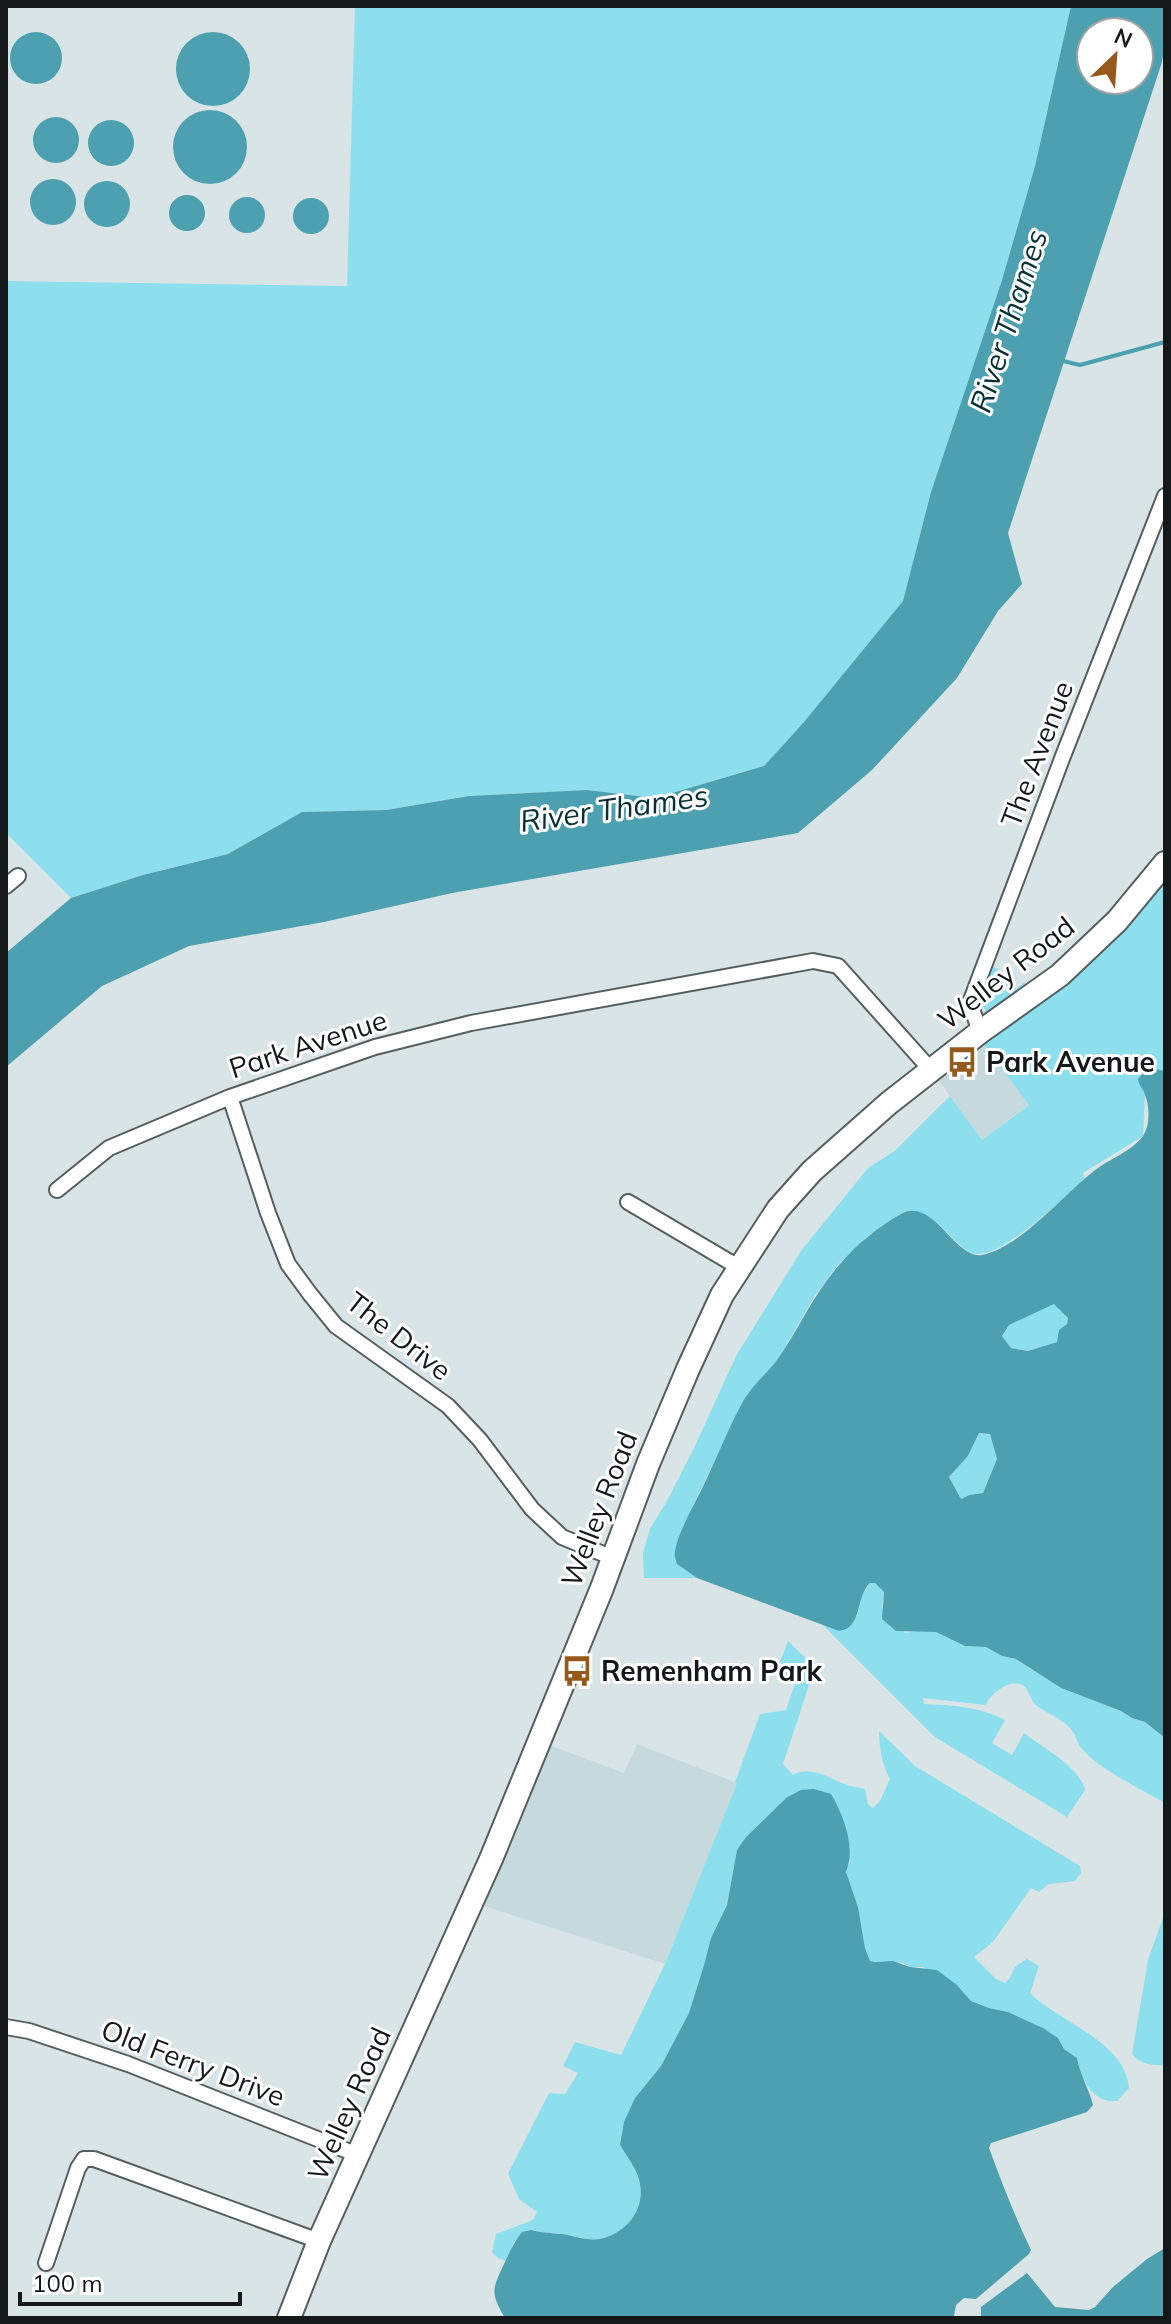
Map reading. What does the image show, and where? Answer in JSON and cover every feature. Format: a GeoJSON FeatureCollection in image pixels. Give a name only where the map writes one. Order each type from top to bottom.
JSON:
{"type":"FeatureCollection","features":[{"type":"Feature","properties":{"kind":"main road","name":"Welley Road"},"geometry":{"type":"LineString","coordinates":[[289,2318],[319,2241],[544,1734],[688,1369],[722,1295],[778,1209],[812,1171],[889,1103],[1060,975],[1117,921],[1165,863]]}},
{"type":"Feature","properties":{"kind":"street","name":"The Avenue"},"geometry":{"type":"LineString","coordinates":[[980,1032],[970,1003],[1165,496]]}},
{"type":"Feature","properties":{"kind":"street"},"geometry":{"type":"LineString","coordinates":[[6,886],[18,876]]}},
{"type":"Feature","properties":{"kind":"street","name":"Park Avenue"},"geometry":{"type":"LineString","coordinates":[[57,1190],[109,1148],[230,1097],[375,1047],[471,1023],[813,961],[838,966],[931,1070]]}},
{"type":"Feature","properties":{"kind":"street","name":"The Drive"},"geometry":{"type":"LineString","coordinates":[[230,1097],[288,1264],[336,1326],[448,1406],[480,1440],[532,1509],[562,1537],[613,1558]]}},
{"type":"Feature","properties":{"kind":"street"},"geometry":{"type":"LineString","coordinates":[[628,1202],[740,1268]]}},
{"type":"Feature","properties":{"kind":"street","name":"Old Ferry Drive"},"geometry":{"type":"LineString","coordinates":[[6,2027],[29,2031],[128,2064],[358,2155]]}},
{"type":"Feature","properties":{"kind":"street"},"geometry":{"type":"LineString","coordinates":[[46,2263],[78,2168],[84,2159],[94,2159],[319,2241]]}},
{"type":"Feature","properties":{"kind":"shaded area"},"geometry":{"type":"Polygon","coordinates":[[[355,6],[1071,6],[1035,166],[1002,280],[931,492],[903,601],[764,766],[655,798],[587,790],[469,796],[386,810],[302,812],[228,854],[143,875],[71,898],[6,833],[6,281],[347,286],[355,6]]]}},
{"type":"Feature","properties":{"kind":"shaded area"},"geometry":{"type":"Polygon","coordinates":[[[1165,863],[1165,1071],[1143,1073],[1144,1067],[1139,1078],[1145,1095],[1143,1136],[1083,1173],[1085,1179],[1031,1226],[998,1248],[972,1253],[939,1225],[904,1212],[868,1236],[837,1266],[814,1297],[777,1361],[747,1395],[693,1505],[677,1564],[697,1578],[644,1578],[643,1553],[650,1529],[694,1448],[736,1356],[801,1251],[868,1168],[896,1150],[950,1096],[982,1140],[1029,1105],[977,1035],[1060,975],[1165,863]]]}},
{"type":"Feature","properties":{"kind":"shaded area"},"geometry":{"type":"Polygon","coordinates":[[[993,967],[1016,989],[1023,983],[1038,986],[994,1015],[986,1013],[981,999],[993,967]]]}},
{"type":"Feature","properties":{"kind":"shaded area"},"geometry":{"type":"Polygon","coordinates":[[[977,1035],[1029,1104],[982,1140],[931,1070],[977,1035]]]}},
{"type":"Feature","properties":{"kind":"shaded area"},"geometry":{"type":"Polygon","coordinates":[[[1054,1303],[1068,1318],[1057,1342],[1028,1351],[1011,1348],[1002,1336],[1009,1325],[1054,1303]]]}},
{"type":"Feature","properties":{"kind":"shaded area"},"geometry":{"type":"Polygon","coordinates":[[[979,1433],[990,1434],[997,1459],[983,1493],[961,1499],[949,1477],[968,1456],[979,1433]]]}},
{"type":"Feature","properties":{"kind":"shaded area"},"geometry":{"type":"Polygon","coordinates":[[[870,1583],[875,1583],[884,1592],[882,1608],[905,1633],[922,1630],[936,1632],[965,1646],[986,1647],[1002,1656],[1016,1659],[1061,1688],[1145,1722],[1165,1738],[1165,1803],[1090,1757],[1080,1747],[1070,1728],[1035,1704],[1020,1684],[1010,1684],[1000,1689],[986,1705],[923,1698],[924,1704],[966,1708],[996,1716],[1005,1720],[992,1743],[1012,1755],[1024,1733],[1059,1758],[1076,1773],[1085,1790],[1067,1817],[935,1737],[823,1625],[839,1631],[857,1616],[862,1595],[870,1583]]]}},
{"type":"Feature","properties":{"kind":"shaded area"},"geometry":{"type":"Polygon","coordinates":[[[788,1641],[815,1667],[783,1764],[793,1775],[812,1772],[865,1789],[868,1804],[873,1808],[880,1801],[890,1779],[882,1756],[879,1731],[915,1766],[1080,1866],[1081,1873],[1075,1881],[1049,1884],[1039,1892],[1031,1888],[993,1942],[974,1957],[996,1979],[1005,1983],[1015,1967],[1027,1959],[1039,1966],[1030,1993],[1104,2045],[1125,2072],[1129,2088],[1117,2101],[1101,2098],[1085,2082],[1077,2058],[1064,2049],[1058,2038],[1043,2028],[1008,2012],[971,2001],[957,1985],[923,1967],[870,1961],[858,1907],[846,1872],[850,1861],[786,1798],[737,1850],[727,1905],[711,1938],[689,2013],[661,2066],[635,2098],[620,2145],[640,2184],[639,2203],[631,2220],[618,2232],[600,2239],[531,2230],[515,2241],[506,2261],[498,2258],[492,2252],[496,2234],[533,2220],[537,2212],[519,2199],[508,2174],[549,2093],[565,2094],[578,2073],[563,2066],[575,2042],[621,2055],[665,1964],[737,1783],[760,1714],[786,1710],[797,1678],[776,1672],[788,1641]]]}},
{"type":"Feature","properties":{"kind":"shaded area"},"geometry":{"type":"Polygon","coordinates":[[[637,1744],[737,1783],[665,1964],[484,1906],[549,1745],[624,1773],[637,1744]]]}},
{"type":"Feature","properties":{"kind":"shaded area"},"geometry":{"type":"Polygon","coordinates":[[[1163,1918],[1165,2065],[1156,2065],[1142,2062],[1132,2054],[1148,1960],[1163,1918]]]}},
{"type":"Feature","properties":{"kind":"water","name":"River Thames"},"geometry":{"type":"Polygon","coordinates":[[[1071,6],[1165,6],[1165,43],[1155,83],[1155,16],[1075,16],[1075,96],[1151,96],[1008,533],[1022,584],[998,611],[957,678],[872,770],[798,833],[452,893],[324,922],[189,946],[102,986],[6,1067],[6,953],[71,898],[143,875],[228,854],[302,812],[386,810],[469,796],[587,790],[655,798],[764,766],[903,601],[931,492],[1002,280],[1035,166],[1071,6]]]}},
{"type":"Feature","properties":{"kind":"water"},"geometry":{"type":"Polygon","coordinates":[[[36,32],[54,40],[62,58],[54,76],[36,84],[18,76],[10,58],[18,40],[36,32]]]}},
{"type":"Feature","properties":{"kind":"water"},"geometry":{"type":"Polygon","coordinates":[[[213,32],[227,35],[239,43],[247,55],[250,69],[247,83],[239,95],[227,103],[213,106],[199,103],[187,95],[179,83],[176,69],[179,55],[187,43],[199,35],[213,32]]]}},
{"type":"Feature","properties":{"kind":"water"},"geometry":{"type":"Polygon","coordinates":[[[210,110],[224,113],[236,121],[244,133],[247,147],[244,161],[236,173],[224,181],[210,184],[196,181],[184,173],[176,161],[173,147],[176,133],[184,121],[196,113],[210,110]]]}},
{"type":"Feature","properties":{"kind":"water"},"geometry":{"type":"Polygon","coordinates":[[[56,117],[72,124],[79,140],[72,156],[56,163],[40,156],[33,140],[40,124],[56,117]]]}},
{"type":"Feature","properties":{"kind":"water"},"geometry":{"type":"Polygon","coordinates":[[[111,120],[127,127],[134,143],[127,159],[111,166],[95,159],[88,143],[95,127],[111,120]]]}},
{"type":"Feature","properties":{"kind":"water"},"geometry":{"type":"Polygon","coordinates":[[[53,179],[69,186],[76,202],[69,218],[53,225],[37,218],[30,202],[37,186],[53,179]]]}},
{"type":"Feature","properties":{"kind":"water"},"geometry":{"type":"Polygon","coordinates":[[[107,181],[123,188],[130,204],[123,220],[107,227],[91,220],[84,204],[91,188],[107,181]]]}},
{"type":"Feature","properties":{"kind":"water"},"geometry":{"type":"Polygon","coordinates":[[[187,195],[200,200],[205,213],[200,226],[187,231],[174,226],[169,213],[174,200],[187,195]]]}},
{"type":"Feature","properties":{"kind":"water"},"geometry":{"type":"Polygon","coordinates":[[[247,197],[260,202],[265,215],[260,228],[247,233],[234,228],[229,215],[234,202],[247,197]]]}},
{"type":"Feature","properties":{"kind":"water"},"geometry":{"type":"Polygon","coordinates":[[[311,198],[324,203],[329,216],[324,229],[311,234],[298,229],[293,216],[298,203],[311,198]]]}},
{"type":"Feature","properties":{"kind":"water"},"geometry":{"type":"Polygon","coordinates":[[[1155,1069],[1165,1071],[1165,1738],[1145,1722],[1061,1688],[1016,1659],[1002,1656],[986,1647],[965,1646],[936,1632],[896,1631],[882,1619],[884,1592],[875,1583],[870,1583],[865,1589],[852,1624],[839,1631],[697,1578],[677,1564],[675,1554],[680,1535],[745,1398],[777,1360],[822,1287],[847,1257],[884,1224],[913,1211],[934,1220],[972,1254],[982,1255],[1012,1242],[1085,1178],[1128,1150],[1143,1136],[1147,1127],[1147,1100],[1138,1079],[1143,1073],[1155,1069]],[[1054,1304],[1009,1325],[1002,1336],[1011,1348],[1028,1351],[1057,1342],[1059,1330],[1067,1324],[1068,1318],[1054,1304]],[[979,1433],[968,1456],[949,1477],[961,1499],[983,1493],[997,1459],[990,1434],[979,1433]]]}},
{"type":"Feature","properties":{"kind":"water"},"geometry":{"type":"Polygon","coordinates":[[[814,1789],[831,1794],[844,1822],[850,1853],[846,1872],[858,1907],[870,1961],[893,1961],[910,1967],[937,1970],[971,2001],[1008,2012],[1043,2028],[1058,2038],[1064,2049],[1077,2058],[1093,2105],[1087,2112],[991,2143],[989,2148],[1031,2250],[1029,2254],[976,2299],[964,2298],[956,2305],[956,2318],[505,2318],[494,2290],[522,2232],[531,2230],[600,2239],[625,2227],[636,2212],[641,2194],[640,2184],[620,2145],[624,2122],[635,2098],[661,2066],[689,2013],[711,1938],[727,1905],[737,1850],[786,1798],[801,1790],[814,1789]]]}},
{"type":"Feature","properties":{"kind":"water"},"geometry":{"type":"Polygon","coordinates":[[[1165,2248],[1165,2318],[981,2318],[981,2307],[1027,2273],[1055,2307],[1089,2310],[1147,2259],[1165,2248]]]}},
{"type":"Feature","properties":{"kind":"waterway"},"geometry":{"type":"LineString","coordinates":[[1059,360],[1080,365],[1165,342]]}},
{"type":"Feature","properties":{"kind":"place","name":"Park Avenue"},"geometry":{"type":"Point","coordinates":[962,1062]}},
{"type":"Feature","properties":{"kind":"place","name":"Remenham Park"},"geometry":{"type":"Point","coordinates":[577,1671]}}]}
